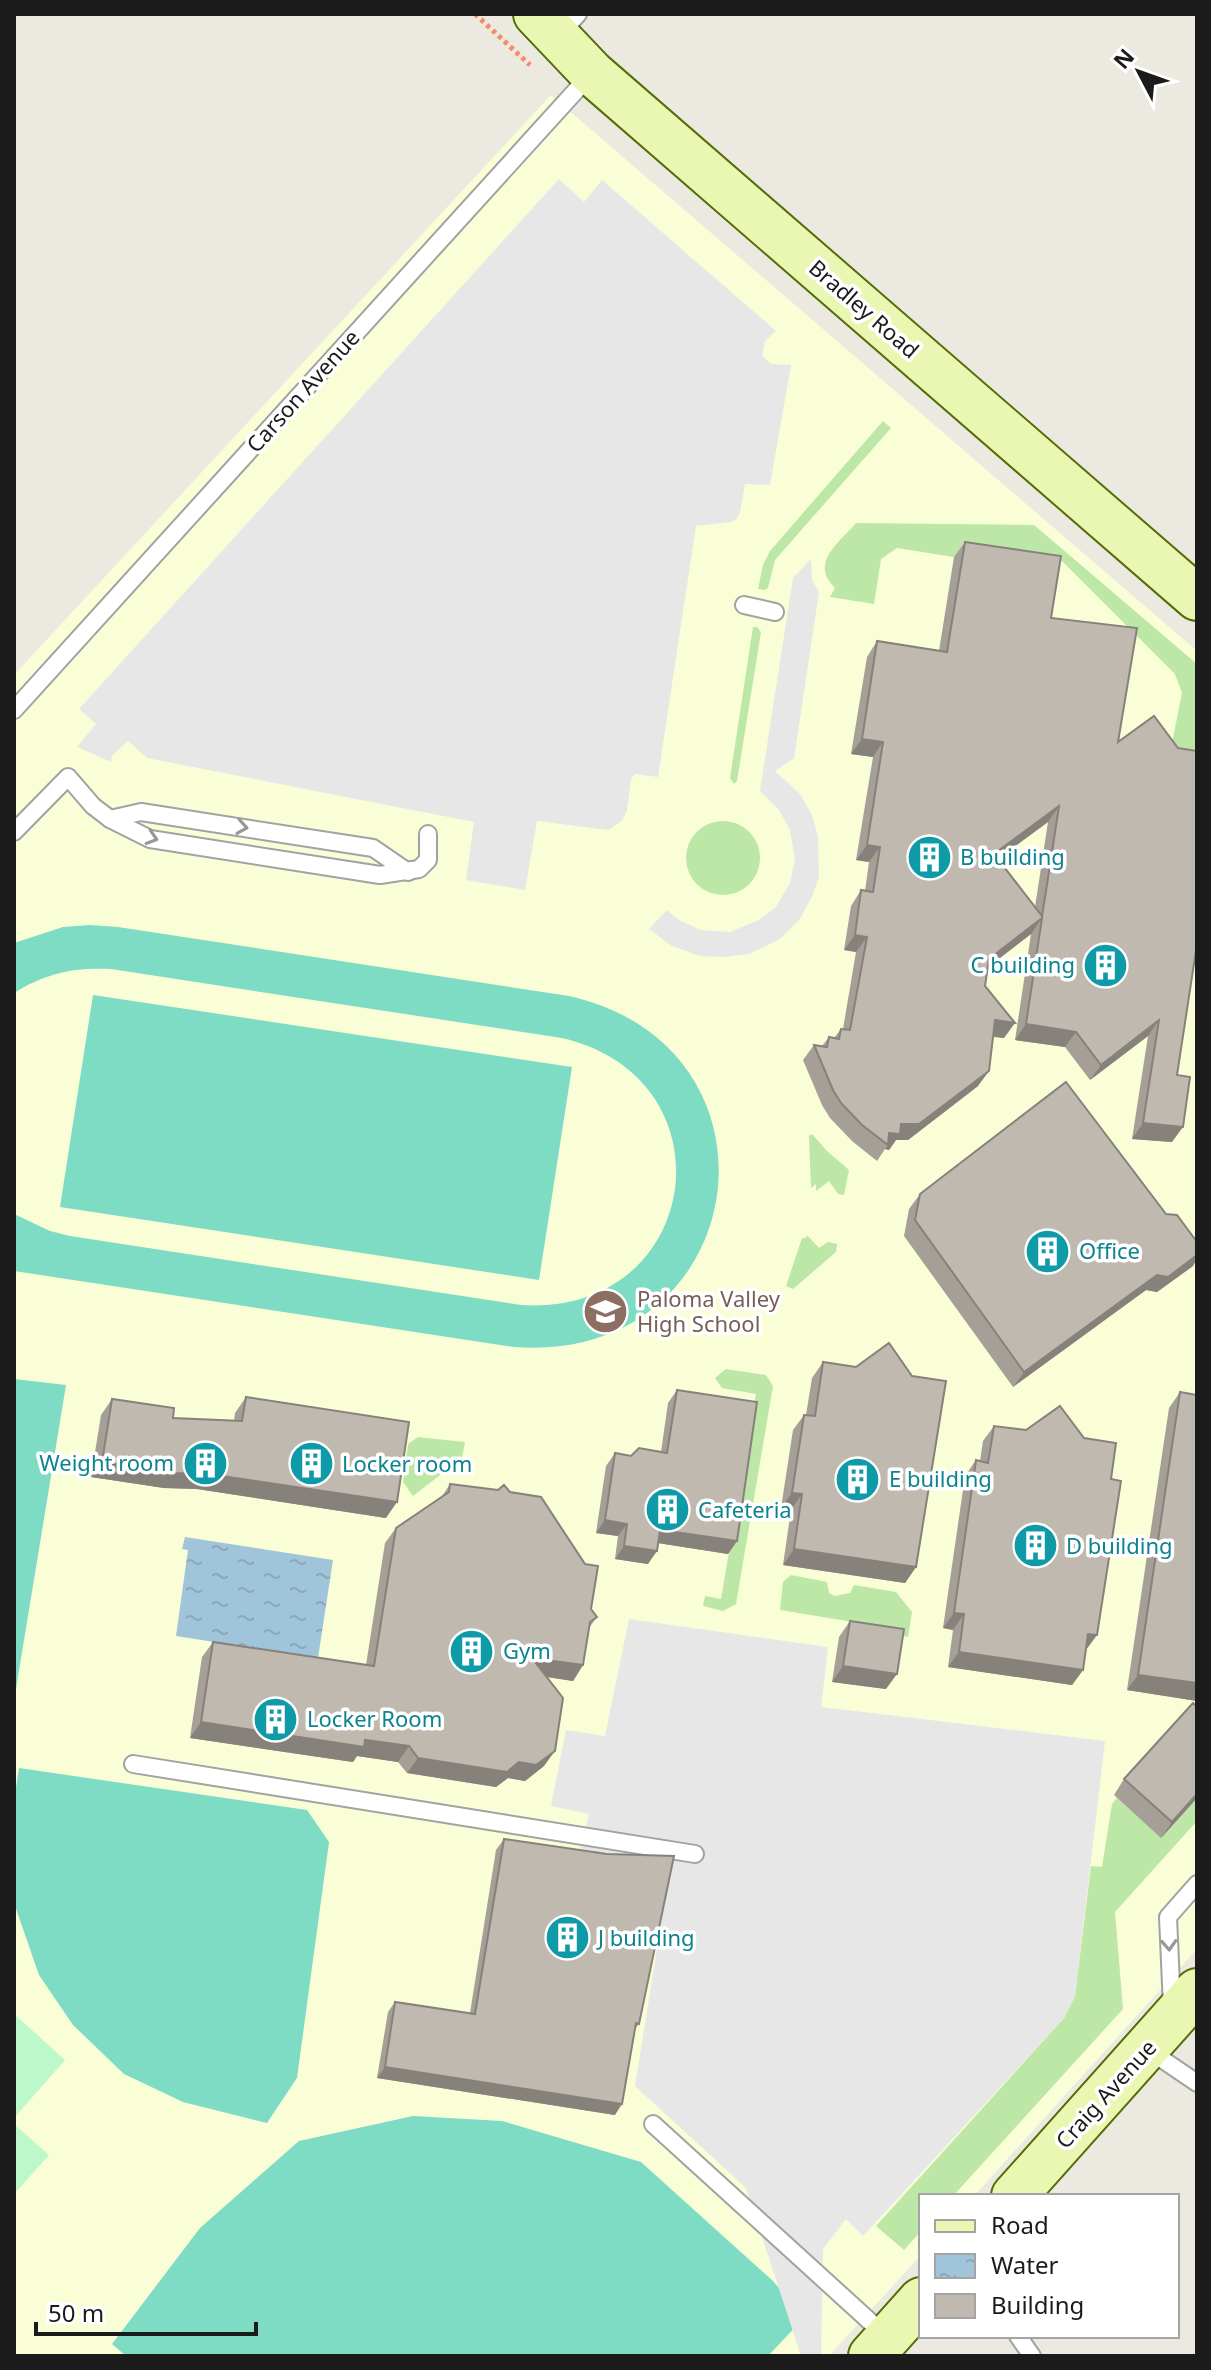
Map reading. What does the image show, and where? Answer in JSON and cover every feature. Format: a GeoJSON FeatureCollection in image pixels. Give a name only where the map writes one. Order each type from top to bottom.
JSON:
{"type":"FeatureCollection","features":[{"type":"Feature","properties":{"kind":"street","name":"Bradley Road"},"geometry":{"type":"LineString","coordinates":[[557,21],[592,73],[1197,598]]}},
{"type":"Feature","properties":{"kind":"street","name":"Craig Avenue"},"geometry":{"type":"LineString","coordinates":[[1016,2194],[1172,2019]]}},
{"type":"Feature","properties":{"kind":"street"},"geometry":{"type":"LineString","coordinates":[[880,2347],[919,2302]]}},
{"type":"Feature","properties":{"kind":"lane","name":"Carson Avenue"},"geometry":{"type":"LineString","coordinates":[[14,710],[592,73]]}},
{"type":"Feature","properties":{"kind":"lane"},"geometry":{"type":"LineString","coordinates":[[744,605],[775,612]]}},
{"type":"Feature","properties":{"kind":"lane"},"geometry":{"type":"LineString","coordinates":[[14,832],[68,777],[93,806],[110,819],[150,839],[380,875],[419,869],[428,860],[428,834]]}},
{"type":"Feature","properties":{"kind":"lane"},"geometry":{"type":"LineString","coordinates":[[110,819],[141,812],[373,848],[408,872]]}},
{"type":"Feature","properties":{"kind":"lane"},"geometry":{"type":"LineString","coordinates":[[133,1764],[695,1854]]}},
{"type":"Feature","properties":{"kind":"lane"},"geometry":{"type":"LineString","coordinates":[[1197,1884],[1168,1917],[1172,2019],[1197,2083]]}},
{"type":"Feature","properties":{"kind":"lane"},"geometry":{"type":"LineString","coordinates":[[653,2124],[880,2347]]}},
{"type":"Feature","properties":{"kind":"lane"},"geometry":{"type":"LineString","coordinates":[[1019,2338],[1032,2356]]}},
{"type":"Feature","properties":{"kind":"path"},"geometry":{"type":"LineString","coordinates":[[475,14],[539,73]]}},
{"type":"Feature","properties":{"kind":"shaded area","name":"Paloma Valley High School"},"geometry":{"type":"Polygon","coordinates":[[[551,95],[1197,651],[1197,1949],[976,2194],[919,2194],[919,2257],[829,2356],[14,2356],[14,675],[551,95]]]}},
{"type":"Feature","properties":{"kind":"shaded area"},"geometry":{"type":"Polygon","coordinates":[[[559,179],[584,202],[602,180],[776,331],[765,341],[762,355],[771,364],[791,365],[770,485],[745,484],[740,513],[731,522],[696,526],[658,777],[635,774],[631,779],[627,810],[622,821],[608,830],[537,821],[525,890],[466,880],[474,822],[147,758],[128,741],[112,756],[111,762],[77,747],[96,724],[79,709],[559,179]]]}},
{"type":"Feature","properties":{"kind":"shaded area"},"geometry":{"type":"Polygon","coordinates":[[[811,559],[812,580],[819,592],[794,758],[775,771],[800,794],[812,815],[818,837],[819,877],[800,919],[780,939],[749,954],[700,956],[672,946],[649,929],[667,910],[700,930],[730,932],[759,920],[776,907],[790,883],[795,859],[790,830],[779,810],[760,791],[793,578],[811,559]]]}},
{"type":"Feature","properties":{"kind":"shaded area"},"geometry":{"type":"Polygon","coordinates":[[[629,1619],[828,1647],[821,1707],[1105,1741],[1075,1996],[1064,2018],[863,2236],[846,2219],[823,2249],[821,2356],[801,2356],[746,2188],[635,2086],[670,1867],[580,1849],[589,1814],[551,1806],[566,1730],[605,1736],[629,1619]]]}},
{"type":"Feature","properties":{"kind":"shaded area"},"geometry":{"type":"Polygon","coordinates":[[[14,2014],[65,2060],[14,2118],[14,2014]]]}},
{"type":"Feature","properties":{"kind":"shaded area"},"geometry":{"type":"Polygon","coordinates":[[[14,2124],[49,2155],[14,2194],[14,2124]]]}},
{"type":"Feature","properties":{"kind":"green space"},"geometry":{"type":"Polygon","coordinates":[[[883,421],[891,428],[775,560],[768,588],[758,589],[763,565],[770,551],[883,421]]]}},
{"type":"Feature","properties":{"kind":"green space"},"geometry":{"type":"Polygon","coordinates":[[[856,523],[1034,525],[1197,664],[1197,757],[1170,753],[1182,693],[1175,674],[1062,561],[975,548],[972,560],[897,548],[881,559],[874,604],[830,597],[835,588],[828,579],[826,562],[835,546],[856,523]]]}},
{"type":"Feature","properties":{"kind":"green space"},"geometry":{"type":"Polygon","coordinates":[[[753,627],[761,632],[737,781],[734,784],[730,778],[753,627]]]}},
{"type":"Feature","properties":{"kind":"green space"},"geometry":{"type":"Polygon","coordinates":[[[723,821],[737,824],[749,832],[757,844],[760,858],[757,872],[749,884],[737,892],[723,895],[709,892],[697,884],[689,872],[686,858],[689,844],[697,832],[709,824],[723,821]]]}},
{"type":"Feature","properties":{"kind":"green space"},"geometry":{"type":"Polygon","coordinates":[[[90,925],[569,996],[642,1027],[691,1075],[715,1135],[717,1198],[696,1258],[655,1307],[594,1339],[514,1347],[14,1271],[14,1214],[50,1231],[70,1236],[521,1305],[582,1299],[628,1274],[659,1237],[675,1191],[673,1144],[655,1099],[618,1062],[562,1038],[111,969],[61,973],[14,993],[14,943],[63,927],[90,925]]]}},
{"type":"Feature","properties":{"kind":"green space"},"geometry":{"type":"Polygon","coordinates":[[[93,995],[572,1067],[539,1280],[60,1207],[93,995]]]}},
{"type":"Feature","properties":{"kind":"green space"},"geometry":{"type":"Polygon","coordinates":[[[812,1134],[849,1170],[844,1195],[838,1194],[829,1181],[816,1191],[816,1184],[811,1188],[809,1136],[812,1134]]]}},
{"type":"Feature","properties":{"kind":"green space"},"geometry":{"type":"Polygon","coordinates":[[[807,1235],[819,1248],[828,1242],[837,1244],[836,1252],[793,1289],[786,1286],[802,1238],[807,1235]]]}},
{"type":"Feature","properties":{"kind":"green space"},"geometry":{"type":"Polygon","coordinates":[[[726,1369],[766,1375],[773,1386],[736,1604],[723,1611],[703,1606],[705,1596],[721,1599],[756,1394],[722,1388],[715,1378],[726,1369]]]}},
{"type":"Feature","properties":{"kind":"green space"},"geometry":{"type":"Polygon","coordinates":[[[14,1379],[66,1385],[14,1701],[14,1379]]]}},
{"type":"Feature","properties":{"kind":"green space"},"geometry":{"type":"Polygon","coordinates":[[[418,1437],[465,1442],[462,1458],[413,1496],[403,1482],[408,1444],[418,1437]]]}},
{"type":"Feature","properties":{"kind":"green space"},"geometry":{"type":"Polygon","coordinates":[[[791,1575],[827,1582],[829,1593],[835,1596],[850,1593],[854,1585],[896,1592],[912,1612],[908,1637],[853,1627],[853,1622],[780,1610],[783,1582],[791,1575]]]}},
{"type":"Feature","properties":{"kind":"green space"},"geometry":{"type":"Polygon","coordinates":[[[19,1768],[307,1810],[329,1842],[297,2078],[267,2123],[183,2102],[124,2074],[73,2025],[39,1975],[14,1903],[14,1800],[19,1768]]]}},
{"type":"Feature","properties":{"kind":"green space"},"geometry":{"type":"Polygon","coordinates":[[[1197,1797],[1197,1821],[1115,1912],[1123,2009],[955,2194],[919,2194],[919,2233],[904,2250],[876,2226],[1064,2018],[1075,1996],[1091,1866],[1102,1867],[1112,1804],[1117,1798],[1161,1837],[1197,1797]]]}},
{"type":"Feature","properties":{"kind":"green space"},"geometry":{"type":"Polygon","coordinates":[[[413,2116],[502,2121],[641,2162],[773,2281],[804,2318],[768,2356],[126,2356],[112,2344],[200,2228],[299,2141],[413,2116]]]}},
{"type":"Feature","properties":{"kind":"water"},"geometry":{"type":"Polygon","coordinates":[[[185,1537],[333,1560],[318,1658],[176,1636],[188,1550],[182,1549],[185,1537]]]}},
{"type":"Feature","properties":{"kind":"building"},"geometry":{"type":"Polygon","coordinates":[[[965,542],[1061,556],[1051,618],[1137,628],[1118,742],[1154,716],[1178,748],[1197,751],[1197,944],[1177,1075],[1190,1077],[1183,1127],[1143,1123],[1159,1020],[1101,1065],[1076,1032],[1026,1024],[1042,918],[989,959],[985,986],[1015,1023],[995,1020],[989,1071],[919,1124],[901,1124],[900,1134],[889,1133],[888,1145],[862,1125],[833,1090],[814,1045],[827,1047],[829,1037],[839,1039],[841,1029],[850,1030],[867,937],[855,935],[861,890],[873,892],[880,847],[867,845],[883,742],[862,739],[877,641],[947,652],[965,542]],[[1059,806],[994,854],[1042,916],[1059,806]]]}},
{"type":"Feature","properties":{"kind":"building","name":"Office"},"geometry":{"type":"Polygon","coordinates":[[[1066,1082],[1166,1214],[1177,1215],[1197,1242],[1197,1255],[1168,1277],[1157,1275],[1024,1372],[915,1220],[920,1194],[1066,1082]]]}},
{"type":"Feature","properties":{"kind":"building","name":"E building"},"geometry":{"type":"Polygon","coordinates":[[[889,1343],[912,1376],[946,1381],[916,1567],[794,1549],[802,1494],[792,1493],[804,1415],[815,1416],[823,1362],[856,1367],[889,1343]]]}},
{"type":"Feature","properties":{"kind":"building"},"geometry":{"type":"Polygon","coordinates":[[[677,1390],[757,1402],[737,1541],[660,1530],[657,1551],[624,1546],[627,1524],[605,1520],[615,1453],[631,1456],[639,1448],[667,1453],[677,1390]]]}},
{"type":"Feature","properties":{"kind":"building"},"geometry":{"type":"Polygon","coordinates":[[[1180,1392],[1197,1395],[1197,1683],[1138,1675],[1180,1392]]]}},
{"type":"Feature","properties":{"kind":"building"},"geometry":{"type":"Polygon","coordinates":[[[246,1397],[409,1422],[397,1502],[102,1462],[112,1399],[174,1408],[173,1418],[242,1421],[246,1397]]]}},
{"type":"Feature","properties":{"kind":"building","name":"D building"},"geometry":{"type":"Polygon","coordinates":[[[1060,1406],[1084,1438],[1116,1443],[1111,1479],[1121,1481],[1097,1635],[1088,1634],[1083,1670],[959,1652],[964,1614],[954,1613],[976,1460],[988,1463],[994,1426],[1026,1430],[1060,1406]]]}},
{"type":"Feature","properties":{"kind":"building","name":"Gym"},"geometry":{"type":"Polygon","coordinates":[[[450,1484],[498,1490],[504,1485],[510,1492],[541,1497],[585,1564],[598,1566],[591,1609],[597,1617],[590,1622],[583,1665],[532,1658],[563,1698],[555,1751],[536,1765],[519,1762],[507,1772],[418,1758],[409,1746],[365,1740],[364,1747],[201,1722],[213,1642],[374,1666],[396,1528],[449,1492],[450,1484]]]}},
{"type":"Feature","properties":{"kind":"building"},"geometry":{"type":"Polygon","coordinates":[[[850,1621],[904,1629],[897,1674],[843,1666],[850,1621]]]}},
{"type":"Feature","properties":{"kind":"building"},"geometry":{"type":"Polygon","coordinates":[[[1193,1703],[1197,1707],[1197,1794],[1172,1822],[1124,1779],[1193,1703]]]}},
{"type":"Feature","properties":{"kind":"building"},"geometry":{"type":"Polygon","coordinates":[[[504,1839],[607,1854],[674,1856],[639,2024],[636,2023],[622,2104],[385,2067],[395,2002],[475,2014],[504,1839]]]}},
{"type":"Feature","properties":{"kind":"place","name":"B building"},"geometry":{"type":"Point","coordinates":[929,857]}},
{"type":"Feature","properties":{"kind":"place","name":"C building"},"geometry":{"type":"Point","coordinates":[1106,965]}},
{"type":"Feature","properties":{"kind":"place","name":"Office"},"geometry":{"type":"Point","coordinates":[1048,1251]}},
{"type":"Feature","properties":{"kind":"place","name":"Paloma Valley High School"},"geometry":{"type":"Point","coordinates":[606,1312]}},
{"type":"Feature","properties":{"kind":"place","name":"Weight room"},"geometry":{"type":"Point","coordinates":[205,1463]}},
{"type":"Feature","properties":{"kind":"place","name":"Locker room"},"geometry":{"type":"Point","coordinates":[311,1464]}},
{"type":"Feature","properties":{"kind":"place","name":"E building"},"geometry":{"type":"Point","coordinates":[858,1479]}},
{"type":"Feature","properties":{"kind":"place","name":"Cafeteria"},"geometry":{"type":"Point","coordinates":[667,1510]}},
{"type":"Feature","properties":{"kind":"place","name":"D building"},"geometry":{"type":"Point","coordinates":[1035,1546]}},
{"type":"Feature","properties":{"kind":"place","name":"Gym"},"geometry":{"type":"Point","coordinates":[472,1651]}},
{"type":"Feature","properties":{"kind":"place","name":"Locker Room"},"geometry":{"type":"Point","coordinates":[276,1719]}},
{"type":"Feature","properties":{"kind":"place","name":"J building"},"geometry":{"type":"Point","coordinates":[567,1938]}}]}
